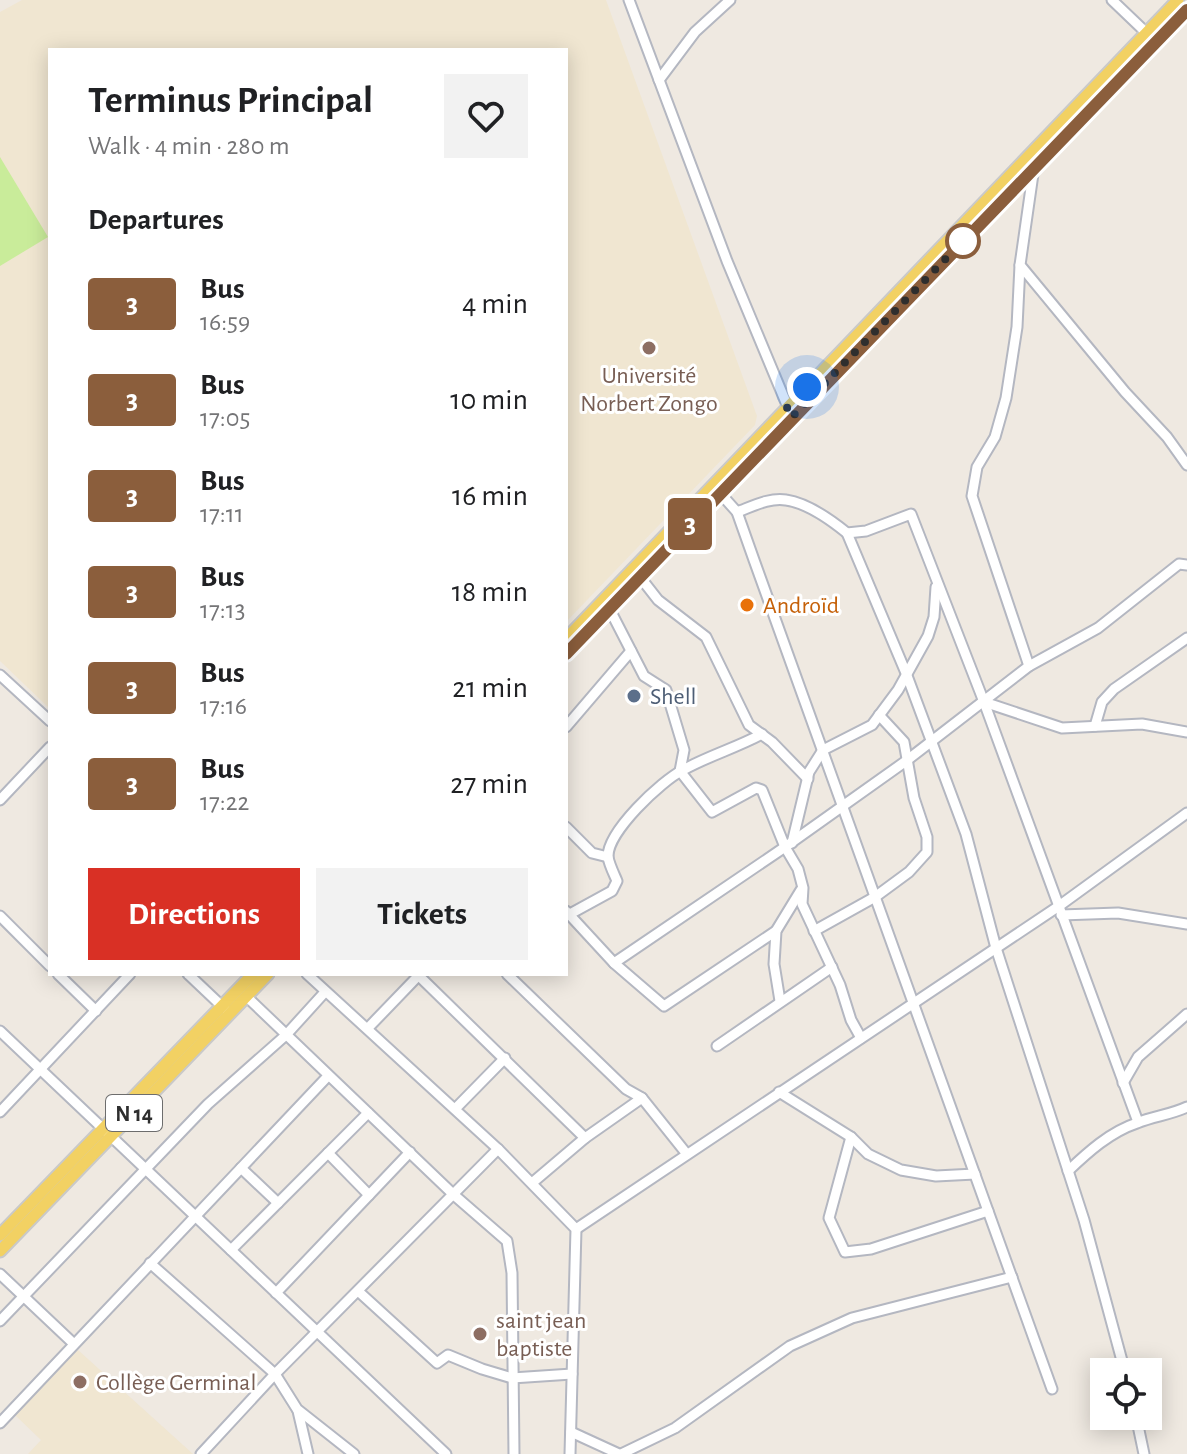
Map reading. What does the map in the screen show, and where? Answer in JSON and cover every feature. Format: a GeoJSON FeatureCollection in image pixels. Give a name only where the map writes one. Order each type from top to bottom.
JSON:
{"type":"FeatureCollection","features":[{"type":"Feature","properties":{"kind":"main road"},"geometry":{"type":"LineString","coordinates":[[568,652],[720,493],[789,413],[1178,0]]}},
{"type":"Feature","properties":{"kind":"main road"},"geometry":{"type":"LineString","coordinates":[[568,637],[1187,10]]}},
{"type":"Feature","properties":{"kind":"main road","name":"N 14"},"geometry":{"type":"LineString","coordinates":[[0,1235],[107,1133],[227,1010],[252,976]]}},
{"type":"Feature","properties":{"kind":"main road","name":"N 14"},"geometry":{"type":"LineString","coordinates":[[227,1010],[247,997],[266,976]]}},
{"type":"Feature","properties":{"kind":"main road","name":"N 14"},"geometry":{"type":"LineString","coordinates":[[0,1251],[107,1133]]}},
{"type":"Feature","properties":{"kind":"street"},"geometry":{"type":"LineString","coordinates":[[629,0],[727,261],[789,413]]}},
{"type":"Feature","properties":{"kind":"street"},"geometry":{"type":"LineString","coordinates":[[659,80],[695,32],[730,0]]}},
{"type":"Feature","properties":{"kind":"street"},"geometry":{"type":"LineString","coordinates":[[1112,0],[1157,43]]}},
{"type":"Feature","properties":{"kind":"street"},"geometry":{"type":"LineString","coordinates":[[1029,666],[972,496],[977,467],[995,437],[1006,398],[1034,167]]}},
{"type":"Feature","properties":{"kind":"street"},"geometry":{"type":"LineString","coordinates":[[1020,265],[1125,392],[1167,437],[1187,465]]}},
{"type":"Feature","properties":{"kind":"street"},"geometry":{"type":"LineString","coordinates":[[720,493],[737,512],[1052,1389]]}},
{"type":"Feature","properties":{"kind":"street"},"geometry":{"type":"LineString","coordinates":[[737,512],[784,499],[808,508],[847,533],[906,673],[966,834],[996,948],[1068,1171],[1121,1358]]}},
{"type":"Feature","properties":{"kind":"street"},"geometry":{"type":"LineString","coordinates":[[847,533],[866,531],[911,514],[984,702],[1138,1122]]}},
{"type":"Feature","properties":{"kind":"street"},"geometry":{"type":"LineString","coordinates":[[614,963],[906,761],[1029,666],[1098,628],[1179,564],[1187,565]]}},
{"type":"Feature","properties":{"kind":"street"},"geometry":{"type":"LineString","coordinates":[[640,577],[658,600],[706,637],[749,725],[808,779]]}},
{"type":"Feature","properties":{"kind":"street"},"geometry":{"type":"LineString","coordinates":[[788,845],[808,779],[823,750],[872,725],[898,690],[928,636],[934,617],[936,583]]}},
{"type":"Feature","properties":{"kind":"street"},"geometry":{"type":"LineString","coordinates":[[609,608],[644,676],[666,690],[684,750],[680,771],[712,812],[756,788],[762,790],[798,869],[803,888],[802,904],[861,1038]]}},
{"type":"Feature","properties":{"kind":"street"},"geometry":{"type":"LineString","coordinates":[[1095,726],[1102,702],[1114,689],[1187,638]]}},
{"type":"Feature","properties":{"kind":"street"},"geometry":{"type":"LineString","coordinates":[[568,725],[631,651]]}},
{"type":"Feature","properties":{"kind":"street"},"geometry":{"type":"LineString","coordinates":[[1,678],[48,719]]}},
{"type":"Feature","properties":{"kind":"street"},"geometry":{"type":"LineString","coordinates":[[984,702],[1062,728],[1142,724],[1187,732]]}},
{"type":"Feature","properties":{"kind":"street"},"geometry":{"type":"LineString","coordinates":[[814,931],[875,897],[909,872],[927,852],[927,837],[906,761],[904,742],[879,715]]}},
{"type":"Feature","properties":{"kind":"street"},"geometry":{"type":"LineString","coordinates":[[762,734],[680,771],[623,823],[612,841],[608,857],[617,881],[612,891],[568,912],[614,963],[664,1006],[776,931],[803,888]]}},
{"type":"Feature","properties":{"kind":"street"},"geometry":{"type":"LineString","coordinates":[[0,800],[48,749]]}},
{"type":"Feature","properties":{"kind":"street"},"geometry":{"type":"LineString","coordinates":[[576,1229],[996,948],[1060,911],[1187,813]]}},
{"type":"Feature","properties":{"kind":"street"},"geometry":{"type":"LineString","coordinates":[[568,829],[592,853],[608,857]]}},
{"type":"Feature","properties":{"kind":"street"},"geometry":{"type":"LineString","coordinates":[[1060,911],[1118,913],[1187,924]]}},
{"type":"Feature","properties":{"kind":"street"},"geometry":{"type":"LineString","coordinates":[[0,916],[48,964]]}},
{"type":"Feature","properties":{"kind":"street"},"geometry":{"type":"LineString","coordinates":[[776,931],[774,964],[780,1001]]}},
{"type":"Feature","properties":{"kind":"street"},"geometry":{"type":"LineString","coordinates":[[717,1046],[832,967]]}},
{"type":"Feature","properties":{"kind":"street"},"geometry":{"type":"LineString","coordinates":[[60,976],[96,1011]]}},
{"type":"Feature","properties":{"kind":"street"},"geometry":{"type":"LineString","coordinates":[[0,1112],[128,976]]}},
{"type":"Feature","properties":{"kind":"street"},"geometry":{"type":"LineString","coordinates":[[190,976],[227,1010]]}},
{"type":"Feature","properties":{"kind":"street"},"geometry":{"type":"LineString","coordinates":[[309,976],[498,1149],[576,1229],[570,1454]]}},
{"type":"Feature","properties":{"kind":"street"},"geometry":{"type":"LineString","coordinates":[[368,1028],[418,976]]}},
{"type":"Feature","properties":{"kind":"street"},"geometry":{"type":"LineString","coordinates":[[420,976],[585,1138]]}},
{"type":"Feature","properties":{"kind":"street"},"geometry":{"type":"LineString","coordinates":[[509,976],[626,1089],[642,1098],[686,1153]]}},
{"type":"Feature","properties":{"kind":"street"},"geometry":{"type":"LineString","coordinates":[[0,1321],[208,1104],[286,1035],[325,992]]}},
{"type":"Feature","properties":{"kind":"street"},"geometry":{"type":"LineString","coordinates":[[247,997],[454,1195],[507,1241],[512,1273],[514,1454]]}},
{"type":"Feature","properties":{"kind":"street"},"geometry":{"type":"LineString","coordinates":[[1123,1083],[1138,1057],[1187,1014]]}},
{"type":"Feature","properties":{"kind":"street"},"geometry":{"type":"LineString","coordinates":[[0,1031],[446,1454]]}},
{"type":"Feature","properties":{"kind":"street"},"geometry":{"type":"LineString","coordinates":[[455,1109],[505,1058]]}},
{"type":"Feature","properties":{"kind":"street"},"geometry":{"type":"LineString","coordinates":[[0,1423],[328,1076]]}},
{"type":"Feature","properties":{"kind":"street"},"geometry":{"type":"LineString","coordinates":[[779,1092],[851,1137],[868,1154],[901,1170],[936,1176],[975,1174]]}},
{"type":"Feature","properties":{"kind":"street"},"geometry":{"type":"LineString","coordinates":[[532,1183],[585,1138],[642,1098]]}},
{"type":"Feature","properties":{"kind":"street"},"geometry":{"type":"LineString","coordinates":[[1068,1171],[1105,1139],[1138,1122],[1167,1117],[1187,1107]]}},
{"type":"Feature","properties":{"kind":"street"},"geometry":{"type":"LineString","coordinates":[[231,1250],[368,1113]]}},
{"type":"Feature","properties":{"kind":"street"},"geometry":{"type":"LineString","coordinates":[[851,1137],[829,1218],[845,1252],[871,1249],[988,1211]]}},
{"type":"Feature","properties":{"kind":"street"},"geometry":{"type":"LineString","coordinates":[[201,1454],[275,1374],[498,1149]]}},
{"type":"Feature","properties":{"kind":"street"},"geometry":{"type":"LineString","coordinates":[[276,1293],[410,1152]]}},
{"type":"Feature","properties":{"kind":"street"},"geometry":{"type":"LineString","coordinates":[[328,1153],[369,1195]]}},
{"type":"Feature","properties":{"kind":"street"},"geometry":{"type":"LineString","coordinates":[[241,1168],[278,1203]]}},
{"type":"Feature","properties":{"kind":"street"},"geometry":{"type":"LineString","coordinates":[[150,1263],[275,1374],[297,1409],[308,1454]]}},
{"type":"Feature","properties":{"kind":"street"},"geometry":{"type":"LineString","coordinates":[[0,1274],[74,1344]]}},
{"type":"Feature","properties":{"kind":"street"},"geometry":{"type":"LineString","coordinates":[[571,1432],[620,1454],[675,1428],[790,1346],[852,1318],[1012,1277]]}},
{"type":"Feature","properties":{"kind":"street"},"geometry":{"type":"LineString","coordinates":[[358,1291],[437,1363],[448,1355],[512,1378],[572,1374]]}},
{"type":"Feature","properties":{"kind":"street"},"geometry":{"type":"LineString","coordinates":[[297,1409],[354,1454]]}},
{"type":"Feature","properties":{"kind":"street"},"geometry":{"type":"LineString","coordinates":[[1139,1430],[1144,1454]]}},
{"type":"Feature","properties":{"kind":"shaded area","name":"Université Norbert Zongo"},"geometry":{"type":"Polygon","coordinates":[[[22,0],[606,0],[757,416],[755,425],[568,620],[568,48],[48,48],[48,707],[0,661],[0,12],[22,0]]]}},
{"type":"Feature","properties":{"kind":"shaded area","name":"Collège Germinal"},"geometry":{"type":"Polygon","coordinates":[[[78,1350],[193,1454],[28,1454],[41,1440],[15,1415],[78,1350]]]}},
{"type":"Feature","properties":{"kind":"green space"},"geometry":{"type":"Polygon","coordinates":[[[0,157],[48,237],[0,266],[0,157]]]}},
{"type":"Feature","properties":{"kind":"bus line","name":"3"},"geometry":{"type":"LineString","coordinates":[[568,652],[1187,10]]}},
{"type":"Feature","properties":{"kind":"place","name":"Université Norbert Zongo"},"geometry":{"type":"Point","coordinates":[649,348]}},
{"type":"Feature","properties":{"kind":"place","name":"Androïd"},"geometry":{"type":"Point","coordinates":[747,605]}},
{"type":"Feature","properties":{"kind":"place","name":"Shell"},"geometry":{"type":"Point","coordinates":[634,696]}},
{"type":"Feature","properties":{"kind":"place","name":"saint jean baptiste"},"geometry":{"type":"Point","coordinates":[480,1334]}},
{"type":"Feature","properties":{"kind":"place","name":"Collège Germinal"},"geometry":{"type":"Point","coordinates":[80,1382]}},
{"type":"Feature","properties":{"kind":"route"},"geometry":{"type":"LineString","coordinates":[[807,387],[787,408],[792,417],[963,241]]}}]}
